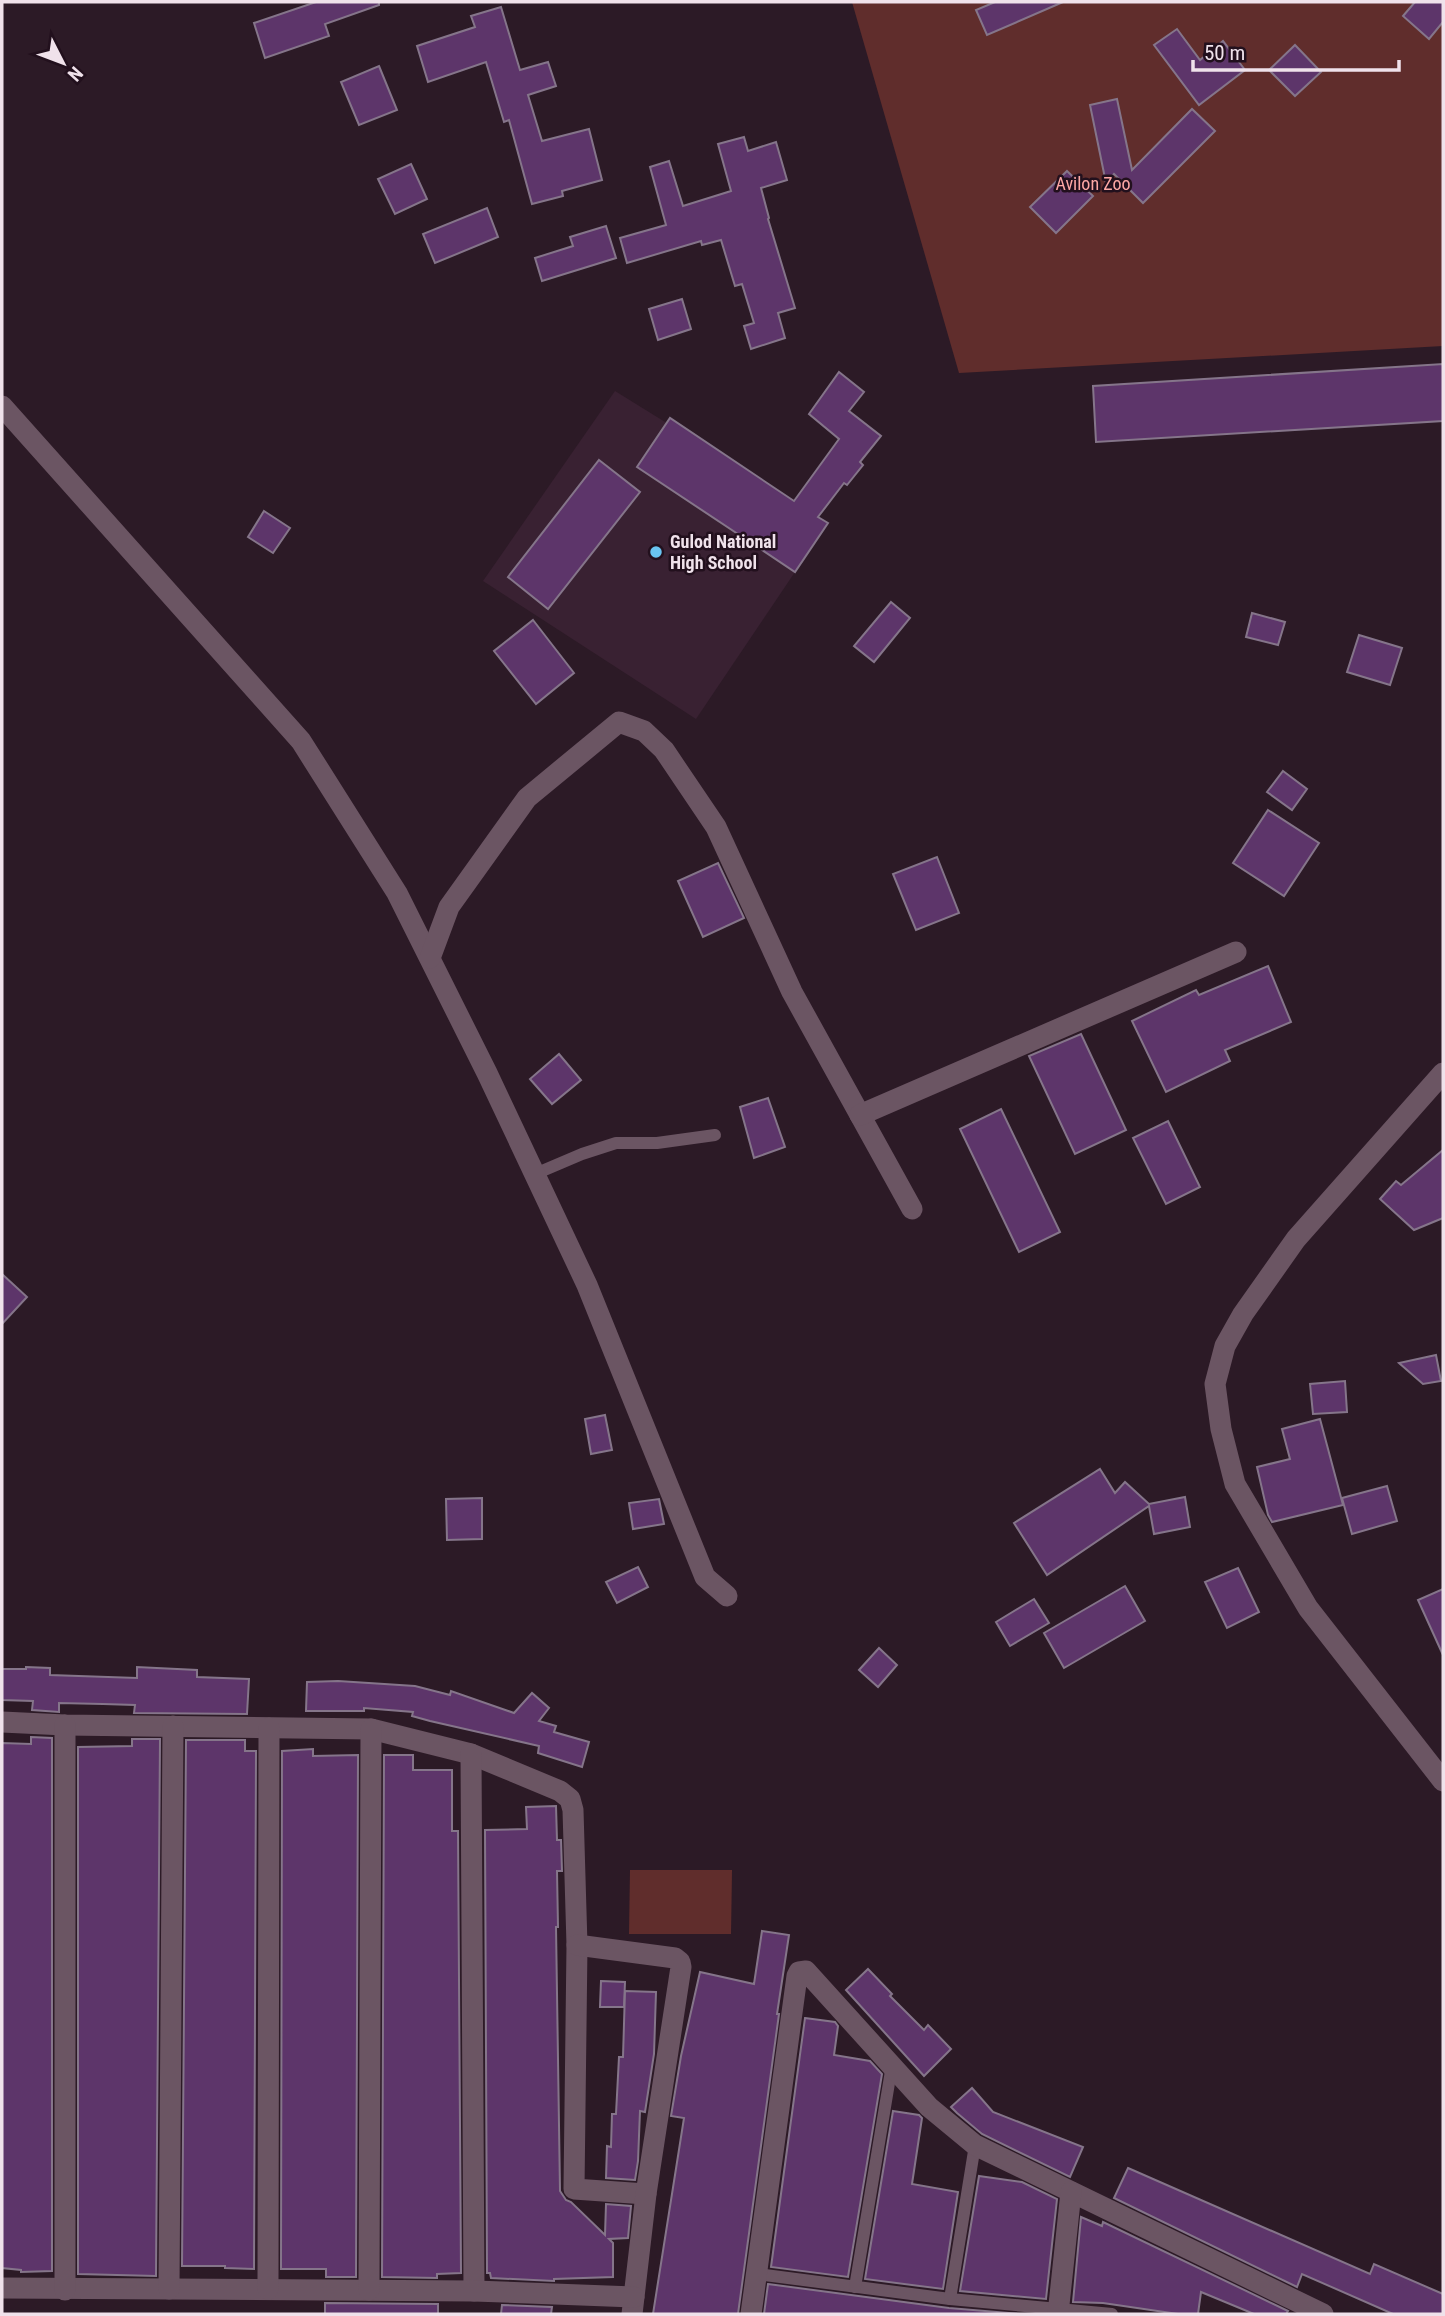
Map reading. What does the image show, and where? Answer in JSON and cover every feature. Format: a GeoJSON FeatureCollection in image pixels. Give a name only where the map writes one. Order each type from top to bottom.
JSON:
{"type":"FeatureCollection","features":[{"type":"Feature","properties":{"kind":"street"},"geometry":{"type":"LineString","coordinates":[[2,407],[301,741],[397,893],[587,1285],[705,1577],[727,1596]]}},
{"type":"Feature","properties":{"kind":"street"},"geometry":{"type":"LineString","coordinates":[[430,958],[449,907],[527,798],[619,722],[643,731],[664,750],[716,827],[792,992],[912,1209]]}},
{"type":"Feature","properties":{"kind":"street"},"geometry":{"type":"LineString","coordinates":[[860,1115],[1236,952]]}},
{"type":"Feature","properties":{"kind":"street"},"geometry":{"type":"LineString","coordinates":[[1443,1073],[1296,1240],[1225,1346],[1215,1384],[1221,1429],[1235,1484],[1308,1608],[1443,1781]]}},
{"type":"Feature","properties":{"kind":"street"},"geometry":{"type":"LineString","coordinates":[[2,1722],[371,1729],[471,1754],[560,1791],[570,1799],[573,1810],[577,1945],[574,2189],[646,2194]]}},
{"type":"Feature","properties":{"kind":"street"},"geometry":{"type":"LineString","coordinates":[[65,1725],[65,2290]]}},
{"type":"Feature","properties":{"kind":"street"},"geometry":{"type":"LineString","coordinates":[[169,2290],[173,1726]]}},
{"type":"Feature","properties":{"kind":"street"},"geometry":{"type":"LineString","coordinates":[[268,2289],[269,1728]]}},
{"type":"Feature","properties":{"kind":"street"},"geometry":{"type":"LineString","coordinates":[[369,2290],[371,1729]]}},
{"type":"Feature","properties":{"kind":"street"},"geometry":{"type":"LineString","coordinates":[[471,1754],[474,2291]]}},
{"type":"Feature","properties":{"kind":"street"},"geometry":{"type":"LineString","coordinates":[[2,2288],[474,2291],[633,2306],[646,2194],[681,1967],[675,1958],[577,1945]]}},
{"type":"Feature","properties":{"kind":"street"},"geometry":{"type":"LineString","coordinates":[[751,2314],[799,1972],[809,1972],[929,2107],[975,2145],[1323,2314]]}},
{"type":"Feature","properties":{"kind":"street"},"geometry":{"type":"LineString","coordinates":[[1058,2312],[1071,2192]]}},
{"type":"Feature","properties":{"kind":"lane"},"geometry":{"type":"LineString","coordinates":[[535,1174],[616,1143],[657,1143],[715,1135]]}},
{"type":"Feature","properties":{"kind":"lane"},"geometry":{"type":"LineString","coordinates":[[855,2287],[892,2065]]}},
{"type":"Feature","properties":{"kind":"lane"},"geometry":{"type":"LineString","coordinates":[[950,2299],[975,2145]]}},
{"type":"Feature","properties":{"kind":"lane"},"geometry":{"type":"LineString","coordinates":[[757,2274],[1058,2312],[1112,2314]]}},
{"type":"Feature","properties":{"kind":"shaded area","name":"Gulod National High School"},"geometry":{"type":"Polygon","coordinates":[[[615,391],[828,523],[696,719],[483,581],[615,391]]]}},
{"type":"Feature","properties":{"kind":"green space","name":"Avilon Zoo"},"geometry":{"type":"Polygon","coordinates":[[[852,2],[1443,2],[1443,346],[959,373],[852,2]]]}},
{"type":"Feature","properties":{"kind":"green space"},"geometry":{"type":"Polygon","coordinates":[[[630,1870],[732,1870],[731,1934],[629,1934],[630,1870]]]}},
{"type":"Feature","properties":{"kind":"building"},"geometry":{"type":"Polygon","coordinates":[[[316,2],[379,2],[379,5],[325,24],[329,36],[265,58],[254,23],[316,2]]]}},
{"type":"Feature","properties":{"kind":"building"},"geometry":{"type":"Polygon","coordinates":[[[995,2],[1063,2],[987,35],[976,10],[995,2]]]}},
{"type":"Feature","properties":{"kind":"building"},"geometry":{"type":"Polygon","coordinates":[[[1415,2],[1443,2],[1443,22],[1429,39],[1403,16],[1415,2]]]}},
{"type":"Feature","properties":{"kind":"building"},"geometry":{"type":"Polygon","coordinates":[[[501,7],[520,70],[548,62],[556,86],[528,95],[542,141],[589,129],[602,180],[562,191],[563,196],[532,204],[509,120],[504,122],[486,62],[428,82],[417,46],[475,27],[471,16],[501,7]]]}},
{"type":"Feature","properties":{"kind":"building"},"geometry":{"type":"Polygon","coordinates":[[[1177,29],[1200,60],[1223,41],[1245,70],[1199,105],[1154,45],[1177,29]]]}},
{"type":"Feature","properties":{"kind":"building"},"geometry":{"type":"Polygon","coordinates":[[[1295,45],[1321,72],[1295,96],[1269,70],[1295,45]]]}},
{"type":"Feature","properties":{"kind":"building"},"geometry":{"type":"Polygon","coordinates":[[[379,66],[397,110],[359,125],[341,82],[379,66]]]}},
{"type":"Feature","properties":{"kind":"building"},"geometry":{"type":"Polygon","coordinates":[[[1117,99],[1132,170],[1192,109],[1215,131],[1143,203],[1114,174],[1106,183],[1090,105],[1117,99]]]}},
{"type":"Feature","properties":{"kind":"building"},"geometry":{"type":"Polygon","coordinates":[[[744,137],[748,151],[776,142],[787,180],[761,188],[795,308],[778,313],[785,338],[751,349],[744,326],[754,323],[742,284],[735,286],[721,240],[702,245],[701,241],[627,263],[620,238],[666,225],[650,167],[669,161],[683,206],[731,191],[718,144],[744,137]]]}},
{"type":"Feature","properties":{"kind":"building"},"geometry":{"type":"Polygon","coordinates":[[[411,164],[427,199],[395,214],[378,179],[411,164]]]}},
{"type":"Feature","properties":{"kind":"building"},"geometry":{"type":"Polygon","coordinates":[[[1067,171],[1093,196],[1056,233],[1030,207],[1067,171]]]}},
{"type":"Feature","properties":{"kind":"building"},"geometry":{"type":"Polygon","coordinates":[[[487,208],[498,237],[435,263],[423,234],[487,208]]]}},
{"type":"Feature","properties":{"kind":"building"},"geometry":{"type":"Polygon","coordinates":[[[606,226],[616,258],[542,281],[535,258],[573,246],[570,237],[606,226]]]}},
{"type":"Feature","properties":{"kind":"building"},"geometry":{"type":"Polygon","coordinates":[[[682,299],[691,329],[658,340],[649,309],[682,299]]]}},
{"type":"Feature","properties":{"kind":"building"},"geometry":{"type":"Polygon","coordinates":[[[1443,364],[1443,421],[1096,442],[1093,386],[1443,364]]]}},
{"type":"Feature","properties":{"kind":"building"},"geometry":{"type":"Polygon","coordinates":[[[839,372],[864,392],[849,411],[881,436],[860,462],[863,465],[847,485],[844,483],[818,517],[828,523],[795,572],[637,467],[670,418],[794,501],[839,439],[809,414],[839,372]]]}},
{"type":"Feature","properties":{"kind":"building"},"geometry":{"type":"Polygon","coordinates":[[[599,460],[640,492],[548,609],[508,577],[599,460]]]}},
{"type":"Feature","properties":{"kind":"building"},"geometry":{"type":"Polygon","coordinates":[[[264,511],[290,528],[273,553],[248,537],[264,511]]]}},
{"type":"Feature","properties":{"kind":"building"},"geometry":{"type":"Polygon","coordinates":[[[891,602],[910,618],[874,662],[854,646],[891,602]]]}},
{"type":"Feature","properties":{"kind":"building"},"geometry":{"type":"Polygon","coordinates":[[[1252,613],[1285,622],[1278,645],[1246,637],[1252,613]]]}},
{"type":"Feature","properties":{"kind":"building"},"geometry":{"type":"Polygon","coordinates":[[[533,620],[574,673],[536,704],[494,651],[533,620]]]}},
{"type":"Feature","properties":{"kind":"building"},"geometry":{"type":"Polygon","coordinates":[[[1359,635],[1402,648],[1390,685],[1347,672],[1359,635]]]}},
{"type":"Feature","properties":{"kind":"building"},"geometry":{"type":"Polygon","coordinates":[[[1283,771],[1307,789],[1292,810],[1267,792],[1283,771]]]}},
{"type":"Feature","properties":{"kind":"building"},"geometry":{"type":"Polygon","coordinates":[[[1268,810],[1319,843],[1284,896],[1233,863],[1268,810]]]}},
{"type":"Feature","properties":{"kind":"building"},"geometry":{"type":"Polygon","coordinates":[[[937,857],[959,913],[916,930],[893,874],[937,857]]]}},
{"type":"Feature","properties":{"kind":"building"},"geometry":{"type":"Polygon","coordinates":[[[718,863],[744,918],[703,937],[678,881],[718,863]]]}},
{"type":"Feature","properties":{"kind":"building"},"geometry":{"type":"Polygon","coordinates":[[[1268,966],[1291,1022],[1225,1050],[1230,1061],[1166,1092],[1132,1021],[1196,990],[1199,995],[1268,966]]]}},
{"type":"Feature","properties":{"kind":"building"},"geometry":{"type":"Polygon","coordinates":[[[1081,1034],[1126,1130],[1075,1154],[1029,1056],[1081,1034]]]}},
{"type":"Feature","properties":{"kind":"building"},"geometry":{"type":"Polygon","coordinates":[[[559,1054],[581,1080],[552,1104],[530,1079],[559,1054]]]}},
{"type":"Feature","properties":{"kind":"building"},"geometry":{"type":"Polygon","coordinates":[[[768,1098],[785,1147],[754,1158],[740,1107],[768,1098]]]}},
{"type":"Feature","properties":{"kind":"building"},"geometry":{"type":"Polygon","coordinates":[[[1001,1109],[1060,1232],[1019,1252],[960,1129],[1001,1109]]]}},
{"type":"Feature","properties":{"kind":"building"},"geometry":{"type":"Polygon","coordinates":[[[1168,1121],[1200,1187],[1166,1204],[1133,1138],[1168,1121]]]}},
{"type":"Feature","properties":{"kind":"building"},"geometry":{"type":"Polygon","coordinates":[[[1443,1150],[1443,1218],[1414,1230],[1380,1199],[1396,1181],[1401,1185],[1443,1150]]]}},
{"type":"Feature","properties":{"kind":"building"},"geometry":{"type":"Polygon","coordinates":[[[2,1274],[27,1297],[2,1324],[2,1274]]]}},
{"type":"Feature","properties":{"kind":"building"},"geometry":{"type":"Polygon","coordinates":[[[1436,1355],[1441,1381],[1423,1384],[1399,1363],[1436,1355]]]}},
{"type":"Feature","properties":{"kind":"building"},"geometry":{"type":"Polygon","coordinates":[[[1345,1381],[1347,1412],[1313,1414],[1310,1384],[1345,1381]]]}},
{"type":"Feature","properties":{"kind":"building"},"geometry":{"type":"Polygon","coordinates":[[[605,1415],[612,1450],[591,1454],[585,1419],[605,1415]]]}},
{"type":"Feature","properties":{"kind":"building"},"geometry":{"type":"Polygon","coordinates":[[[1320,1419],[1343,1505],[1272,1522],[1257,1467],[1290,1459],[1282,1429],[1320,1419]]]}},
{"type":"Feature","properties":{"kind":"building"},"geometry":{"type":"Polygon","coordinates":[[[1100,1469],[1115,1493],[1125,1482],[1149,1504],[1185,1497],[1190,1527],[1154,1534],[1149,1506],[1047,1575],[1014,1523],[1100,1469]]]}},
{"type":"Feature","properties":{"kind":"building"},"geometry":{"type":"Polygon","coordinates":[[[1387,1486],[1397,1521],[1352,1534],[1342,1498],[1387,1486]]]}},
{"type":"Feature","properties":{"kind":"building"},"geometry":{"type":"Polygon","coordinates":[[[482,1498],[482,1539],[447,1540],[446,1499],[482,1498]]]}},
{"type":"Feature","properties":{"kind":"building"},"geometry":{"type":"Polygon","coordinates":[[[659,1499],[664,1524],[633,1529],[629,1503],[659,1499]]]}},
{"type":"Feature","properties":{"kind":"building"},"geometry":{"type":"Polygon","coordinates":[[[638,1567],[648,1587],[617,1603],[606,1582],[638,1567]]]}},
{"type":"Feature","properties":{"kind":"building"},"geometry":{"type":"Polygon","coordinates":[[[1238,1568],[1259,1612],[1227,1628],[1205,1582],[1238,1568]]]}},
{"type":"Feature","properties":{"kind":"building"},"geometry":{"type":"Polygon","coordinates":[[[1125,1586],[1145,1621],[1064,1668],[1044,1633],[1125,1586]]]}},
{"type":"Feature","properties":{"kind":"building"},"geometry":{"type":"Polygon","coordinates":[[[1443,1589],[1443,1655],[1418,1600],[1443,1589]]]}},
{"type":"Feature","properties":{"kind":"building"},"geometry":{"type":"Polygon","coordinates":[[[1034,1599],[1049,1623],[1010,1646],[996,1622],[1034,1599]]]}},
{"type":"Feature","properties":{"kind":"building"},"geometry":{"type":"Polygon","coordinates":[[[879,1648],[897,1665],[878,1687],[859,1670],[879,1648]]]}},
{"type":"Feature","properties":{"kind":"building"},"geometry":{"type":"Polygon","coordinates":[[[137,1667],[197,1670],[197,1677],[249,1679],[247,1714],[134,1713],[135,1705],[59,1703],[59,1712],[32,1710],[33,1701],[2,1700],[2,1669],[50,1668],[50,1675],[137,1678],[137,1667]]]}},
{"type":"Feature","properties":{"kind":"building"},"geometry":{"type":"Polygon","coordinates":[[[338,1681],[415,1686],[450,1695],[451,1691],[514,1713],[532,1693],[549,1708],[539,1721],[556,1726],[554,1732],[589,1742],[582,1767],[538,1753],[539,1746],[430,1721],[412,1716],[413,1712],[364,1708],[364,1711],[306,1711],[307,1682],[338,1681]]]}},
{"type":"Feature","properties":{"kind":"building"},"geometry":{"type":"Polygon","coordinates":[[[31,1737],[52,1738],[52,2271],[21,2272],[2,2268],[2,1743],[31,1744],[31,1737]]]}},
{"type":"Feature","properties":{"kind":"building"},"geometry":{"type":"Polygon","coordinates":[[[132,1739],[160,1739],[156,2276],[78,2274],[78,1747],[132,1746],[132,1739]]]}},
{"type":"Feature","properties":{"kind":"building"},"geometry":{"type":"Polygon","coordinates":[[[186,1740],[245,1740],[245,1751],[256,1751],[254,2269],[182,2266],[186,1740]]]}},
{"type":"Feature","properties":{"kind":"building"},"geometry":{"type":"Polygon","coordinates":[[[313,1749],[313,1756],[358,1755],[356,2277],[326,2277],[326,2269],[281,2269],[282,1751],[313,1749]]]}},
{"type":"Feature","properties":{"kind":"building"},"geometry":{"type":"Polygon","coordinates":[[[384,1755],[413,1755],[413,1770],[452,1770],[452,1831],[458,1831],[461,2273],[437,2274],[437,2278],[382,2277],[384,1755]]]}},
{"type":"Feature","properties":{"kind":"building"},"geometry":{"type":"Polygon","coordinates":[[[556,1806],[557,1840],[561,1840],[562,1871],[557,1871],[556,1927],[560,2191],[566,2200],[605,2235],[606,2204],[631,2206],[628,2238],[609,2239],[613,2243],[613,2277],[554,2281],[491,2278],[490,2273],[487,2273],[485,1830],[527,1829],[526,1807],[556,1806]]]}},
{"type":"Feature","properties":{"kind":"building"},"geometry":{"type":"Polygon","coordinates":[[[762,1931],[789,1935],[738,2314],[653,2314],[684,2118],[671,2116],[700,1972],[754,1984],[762,1931]]]}},
{"type":"Feature","properties":{"kind":"building"},"geometry":{"type":"Polygon","coordinates":[[[868,1969],[924,2030],[928,2025],[951,2049],[924,2076],[846,1990],[868,1969]]]}},
{"type":"Feature","properties":{"kind":"building"},"geometry":{"type":"Polygon","coordinates":[[[601,1981],[625,1982],[624,2007],[600,2007],[601,1981]]]}},
{"type":"Feature","properties":{"kind":"building"},"geometry":{"type":"Polygon","coordinates":[[[625,1991],[656,1992],[654,2054],[645,2112],[640,2111],[635,2180],[606,2178],[612,2114],[616,2114],[619,2057],[623,2057],[625,1991]]]}},
{"type":"Feature","properties":{"kind":"building"},"geometry":{"type":"Polygon","coordinates":[[[805,2018],[835,2022],[838,2026],[834,2055],[870,2061],[882,2074],[848,2277],[771,2267],[805,2018]]]}},
{"type":"Feature","properties":{"kind":"building"},"geometry":{"type":"Polygon","coordinates":[[[972,2088],[993,2112],[1083,2147],[1070,2177],[982,2134],[957,2113],[951,2107],[972,2088]]]}},
{"type":"Feature","properties":{"kind":"building"},"geometry":{"type":"Polygon","coordinates":[[[893,2111],[919,2115],[922,2118],[912,2184],[958,2192],[943,2289],[865,2279],[893,2111]]]}},
{"type":"Feature","properties":{"kind":"building"},"geometry":{"type":"Polygon","coordinates":[[[1128,2168],[1370,2274],[1374,2264],[1443,2294],[1443,2314],[1393,2314],[1302,2274],[1297,2287],[1114,2198],[1128,2168]]]}},
{"type":"Feature","properties":{"kind":"building"},"geometry":{"type":"Polygon","coordinates":[[[979,2176],[1022,2182],[1057,2199],[1046,2299],[960,2291],[979,2176]]]}},
{"type":"Feature","properties":{"kind":"building"},"geometry":{"type":"Polygon","coordinates":[[[1081,2217],[1102,2226],[1103,2222],[1288,2311],[1286,2314],[1254,2314],[1201,2292],[1198,2314],[1073,2302],[1081,2217]]]}},
{"type":"Feature","properties":{"kind":"building"},"geometry":{"type":"Polygon","coordinates":[[[768,2284],[949,2308],[1020,2314],[764,2314],[768,2284]]]}},
{"type":"Feature","properties":{"kind":"building"},"geometry":{"type":"Polygon","coordinates":[[[325,2303],[438,2304],[438,2314],[325,2314],[325,2303]]]}},
{"type":"Feature","properties":{"kind":"building"},"geometry":{"type":"Polygon","coordinates":[[[502,2305],[552,2307],[551,2314],[501,2314],[502,2305]]]}},
{"type":"Feature","properties":{"kind":"place","name":"Gulod National High School"},"geometry":{"type":"Point","coordinates":[656,552]}}]}
